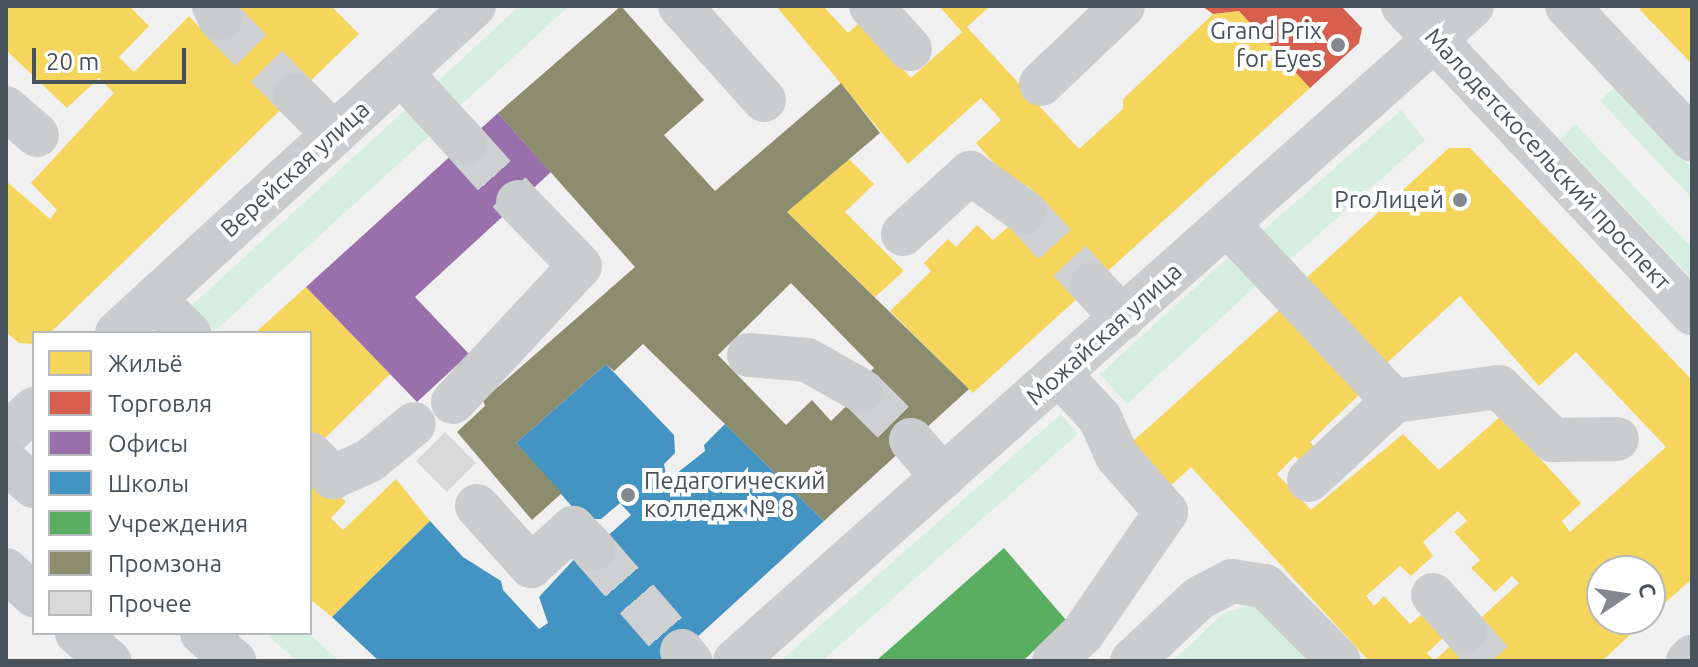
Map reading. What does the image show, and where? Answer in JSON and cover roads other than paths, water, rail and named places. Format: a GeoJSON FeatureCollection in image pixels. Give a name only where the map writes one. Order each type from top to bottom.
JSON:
{"type":"FeatureCollection","features":[{"type":"Feature","properties":{"kind":"main road"},"geometry":{"type":"LineString","coordinates":[[6,462],[32,484]]}},
{"type":"Feature","properties":{"kind":"main road"},"geometry":{"type":"LineString","coordinates":[[6,570],[32,593]]}},
{"type":"Feature","properties":{"kind":"main road"},"geometry":{"type":"LineString","coordinates":[[79,635],[109,661]]}},
{"type":"Feature","properties":{"kind":"main road"},"geometry":{"type":"LineString","coordinates":[[204,635],[234,661]]}},
{"type":"Feature","properties":{"kind":"street","name":"Верейская улица"},"geometry":{"type":"LineString","coordinates":[[119,331],[474,6]]}},
{"type":"Feature","properties":{"kind":"street"},"geometry":{"type":"LineString","coordinates":[[680,6],[764,100]]}},
{"type":"Feature","properties":{"kind":"street"},"geometry":{"type":"LineString","coordinates":[[871,6],[910,49]]}},
{"type":"Feature","properties":{"kind":"street"},"geometry":{"type":"LineString","coordinates":[[1041,84],[1123,6]]}},
{"type":"Feature","properties":{"kind":"street","name":"Малодетскосельский проспект"},"geometry":{"type":"LineString","coordinates":[[1403,6],[1692,313]]}},
{"type":"Feature","properties":{"kind":"street","name":"Можайская улица"},"geometry":{"type":"LineString","coordinates":[[735,661],[1472,6]]}},
{"type":"Feature","properties":{"kind":"street"},"geometry":{"type":"LineString","coordinates":[[1567,6],[1692,139]]}},
{"type":"Feature","properties":{"kind":"street"},"geometry":{"type":"LineString","coordinates":[[401,73],[465,143]]}},
{"type":"Feature","properties":{"kind":"street"},"geometry":{"type":"LineString","coordinates":[[295,95],[334,134]]}},
{"type":"Feature","properties":{"kind":"street"},"geometry":{"type":"LineString","coordinates":[[903,234],[970,173],[1025,212]]}},
{"type":"Feature","properties":{"kind":"street"},"geometry":{"type":"LineString","coordinates":[[453,402],[580,266],[518,202]]}},
{"type":"Feature","properties":{"kind":"street"},"geometry":{"type":"LineString","coordinates":[[1228,225],[1394,401]]}},
{"type":"Feature","properties":{"kind":"street"},"geometry":{"type":"LineString","coordinates":[[1092,285],[1122,318]]}},
{"type":"Feature","properties":{"kind":"street"},"geometry":{"type":"LineString","coordinates":[[154,299],[187,331]]}},
{"type":"Feature","properties":{"kind":"street"},"geometry":{"type":"LineString","coordinates":[[749,355],[807,360],[862,391]]}},
{"type":"Feature","properties":{"kind":"street"},"geometry":{"type":"LineString","coordinates":[[1054,661],[1083,633],[1166,512],[1117,456],[1100,418],[1059,374]]}},
{"type":"Feature","properties":{"kind":"street"},"geometry":{"type":"LineString","coordinates":[[1309,480],[1394,401],[1499,387],[1553,440],[1617,439]]}},
{"type":"Feature","properties":{"kind":"street"},"geometry":{"type":"LineString","coordinates":[[6,435],[32,411]]}},
{"type":"Feature","properties":{"kind":"street"},"geometry":{"type":"LineString","coordinates":[[312,456],[333,477],[369,461],[414,424]]}},
{"type":"Feature","properties":{"kind":"street"},"geometry":{"type":"LineString","coordinates":[[911,440],[943,477]]}},
{"type":"Feature","properties":{"kind":"street"},"geometry":{"type":"LineString","coordinates":[[477,506],[531,566],[573,528],[593,549]]}},
{"type":"Feature","properties":{"kind":"street"},"geometry":{"type":"LineString","coordinates":[[1132,661],[1199,598],[1232,581],[1265,586],[1339,661]]}},
{"type":"Feature","properties":{"kind":"street"},"geometry":{"type":"LineString","coordinates":[[1433,595],[1465,631]]}},
{"type":"Feature","properties":{"kind":"tunnel"},"geometry":{"type":"LineString","coordinates":[[220,19],[295,95]]}},
{"type":"Feature","properties":{"kind":"tunnel"},"geometry":{"type":"LineString","coordinates":[[465,143],[518,202]]}},
{"type":"Feature","properties":{"kind":"tunnel"},"geometry":{"type":"LineString","coordinates":[[1025,212],[1092,285]]}},
{"type":"Feature","properties":{"kind":"tunnel"},"geometry":{"type":"LineString","coordinates":[[862,391],[911,440]]}},
{"type":"Feature","properties":{"kind":"tunnel"},"geometry":{"type":"LineString","coordinates":[[593,549],[682,651]]}},
{"type":"Feature","properties":{"kind":"tunnel"},"geometry":{"type":"LineString","coordinates":[[1465,631],[1491,661]]}},
{"type":"Feature","properties":{"kind":"place","name":"Grand Prix for Eyes"},"geometry":{"type":"Point","coordinates":[1338,45]}},
{"type":"Feature","properties":{"kind":"place","name":"ProЛицей"},"geometry":{"type":"Point","coordinates":[1460,200]}},
{"type":"Feature","properties":{"kind":"place","name":"Педагогический колледж № 8"},"geometry":{"type":"Point","coordinates":[628,495]}}]}
